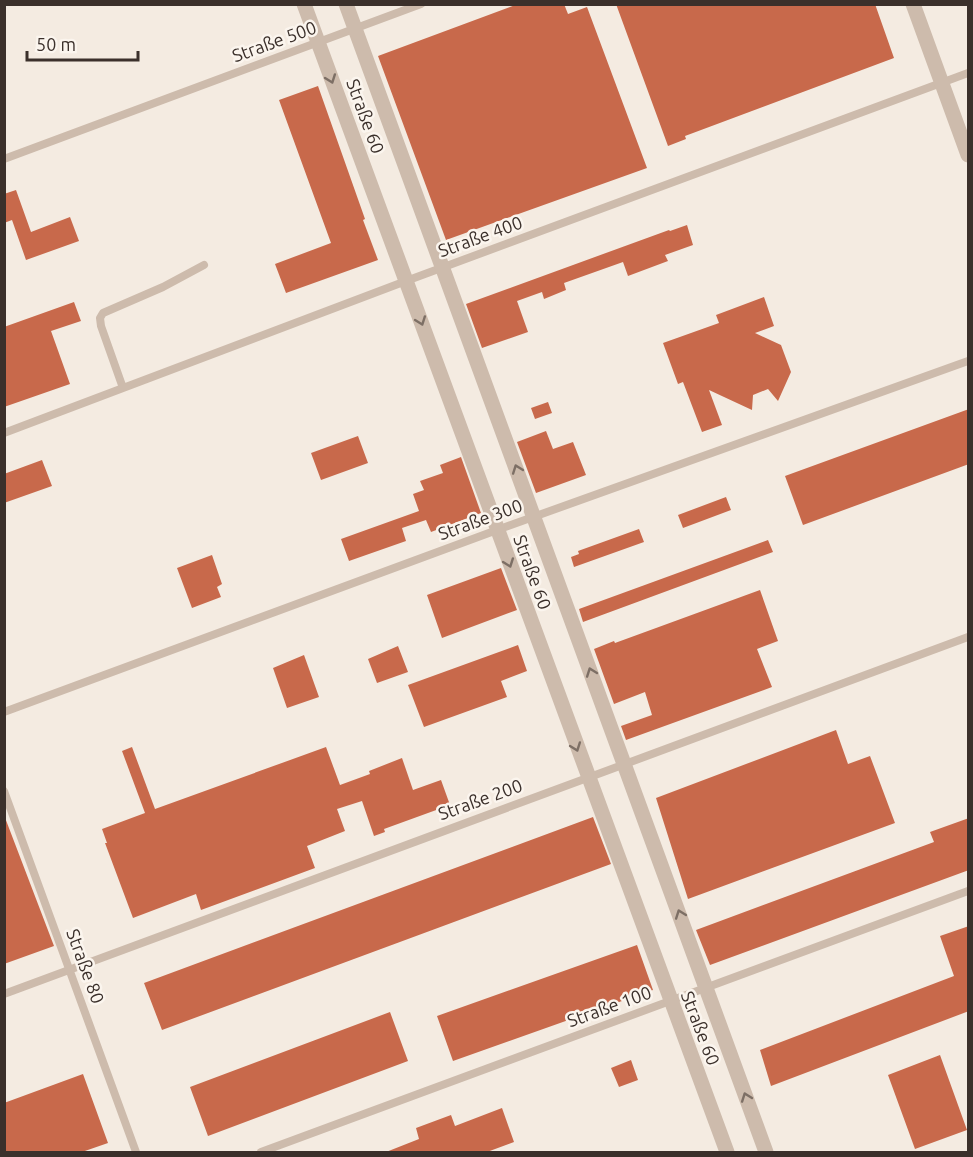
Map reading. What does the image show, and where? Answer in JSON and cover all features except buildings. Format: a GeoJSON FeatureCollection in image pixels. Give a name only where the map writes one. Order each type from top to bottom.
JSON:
{"type":"FeatureCollection","features":[{"type":"Feature","properties":{"kind":"street","name":"Straße 60"},"geometry":{"type":"LineString","coordinates":[[304,4],[727,1152]]}},
{"type":"Feature","properties":{"kind":"street"},"geometry":{"type":"LineString","coordinates":[[346,4],[766,1152]]}},
{"type":"Feature","properties":{"kind":"street"},"geometry":{"type":"LineString","coordinates":[[913,4],[969,155]]}},
{"type":"Feature","properties":{"kind":"lane","name":"Straße 500"},"geometry":{"type":"LineString","coordinates":[[4,159],[421,4]]}},
{"type":"Feature","properties":{"kind":"lane","name":"Straße 400"},"geometry":{"type":"LineString","coordinates":[[4,433],[406,281],[969,73]]}},
{"type":"Feature","properties":{"kind":"lane"},"geometry":{"type":"LineString","coordinates":[[123,388],[101,326],[100,318],[103,313],[163,287],[204,265]]}},
{"type":"Feature","properties":{"kind":"lane","name":"Straße 300"},"geometry":{"type":"LineString","coordinates":[[4,712],[534,516],[969,361]]}},
{"type":"Feature","properties":{"kind":"lane","name":"Straße 200"},"geometry":{"type":"LineString","coordinates":[[4,994],[969,637]]}},
{"type":"Feature","properties":{"kind":"lane","name":"Straße 80"},"geometry":{"type":"LineString","coordinates":[[4,791],[136,1152]]}},
{"type":"Feature","properties":{"kind":"lane","name":"Straße 100"},"geometry":{"type":"LineString","coordinates":[[261,1152],[969,891]]}}]}
